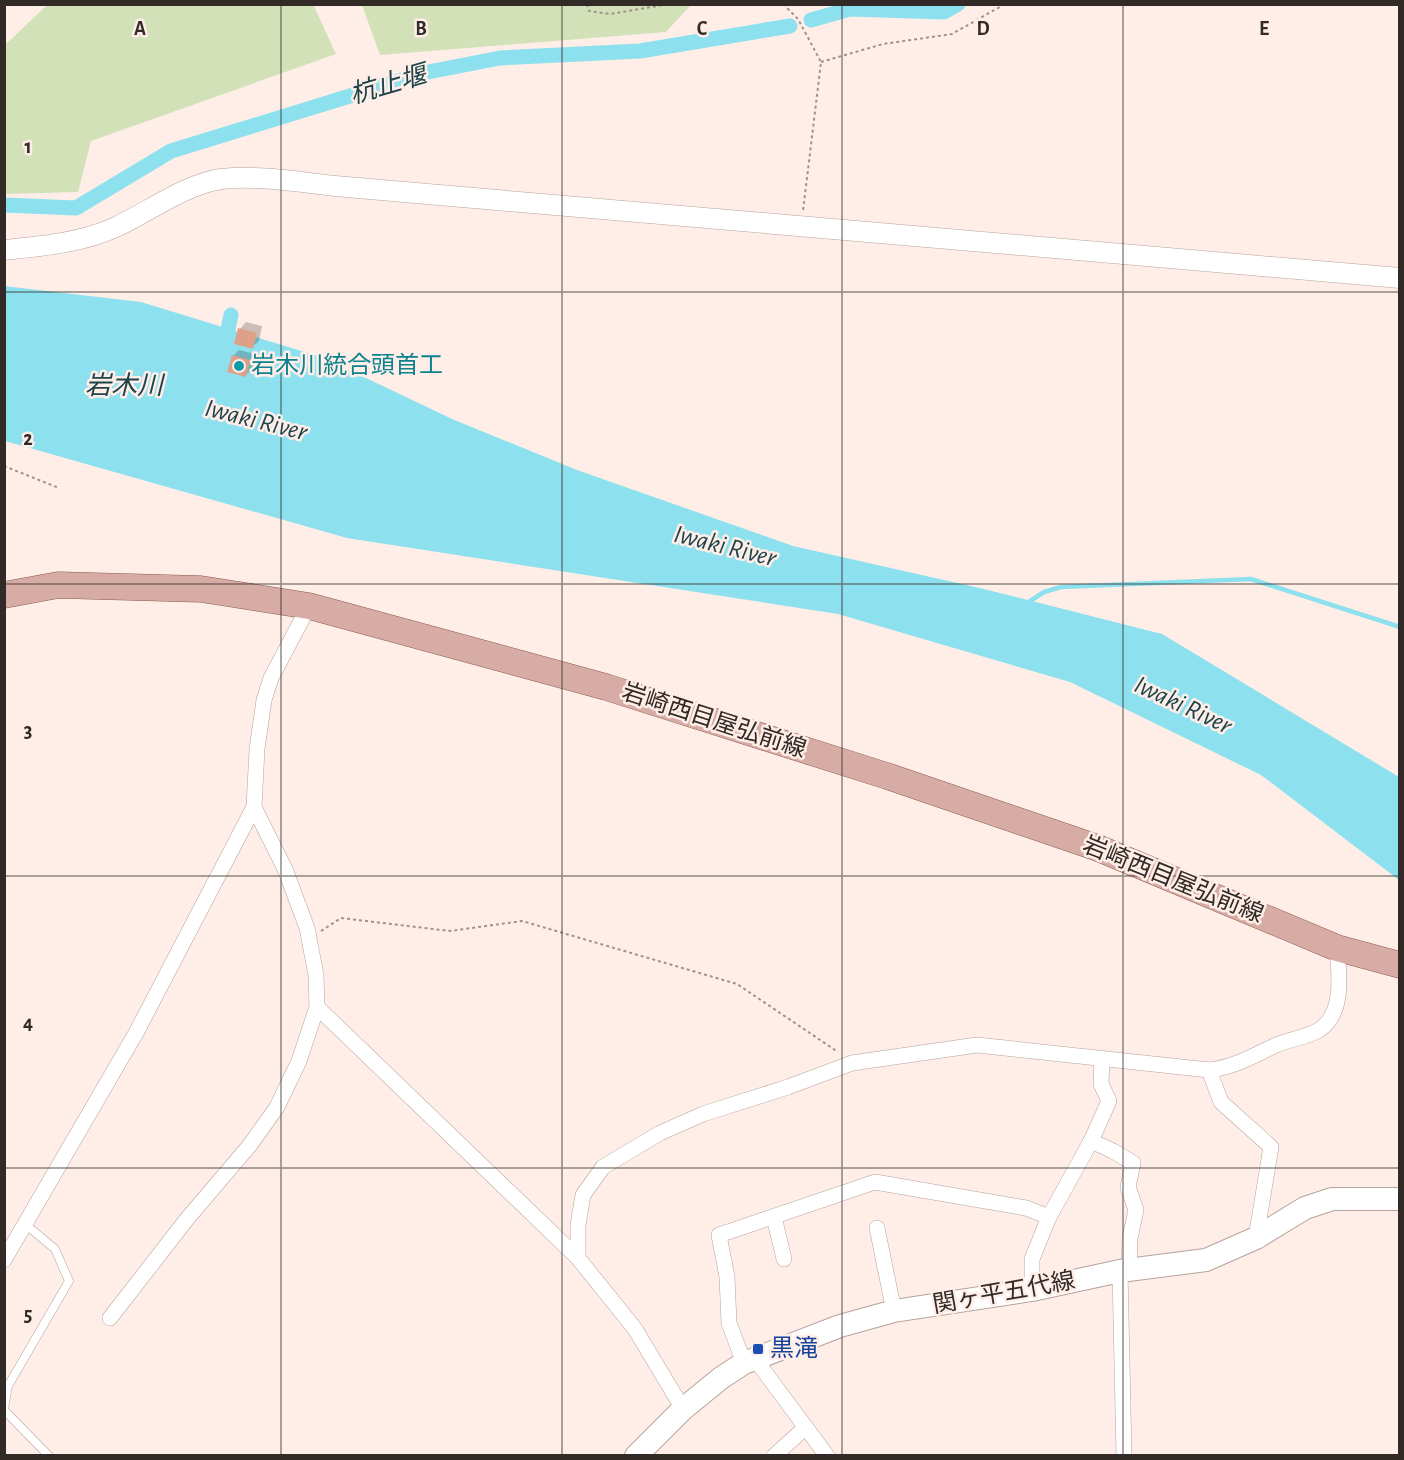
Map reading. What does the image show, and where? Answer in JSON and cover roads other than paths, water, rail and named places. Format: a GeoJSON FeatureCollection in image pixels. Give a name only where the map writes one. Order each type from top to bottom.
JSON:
{"type":"FeatureCollection","features":[{"type":"Feature","properties":{"kind":"main road","name":"岩崎西目屋弘前線"},"geometry":{"type":"LineString","coordinates":[[4,595],[58,585],[201,589],[309,606],[606,687],[886,776],[1098,848],[1337,948],[1400,965]]}},
{"type":"Feature","properties":{"kind":"main road","name":"関ヶ平五代線"},"geometry":{"type":"LineString","coordinates":[[647,1452],[684,1409],[721,1378],[749,1361],[840,1326],[894,1311],[1032,1290],[1124,1271],[1206,1260],[1256,1238],[1305,1208],[1332,1199],[1400,1199]]}},
{"type":"Feature","properties":{"kind":"street"},"geometry":{"type":"LineString","coordinates":[[4,250],[45,246],[85,238],[115,228],[193,188],[219,179],[266,179],[1400,278]]}},
{"type":"Feature","properties":{"kind":"street"},"geometry":{"type":"LineString","coordinates":[[4,1260],[136,1033],[254,807],[257,749],[264,700],[271,678],[309,606]]}},
{"type":"Feature","properties":{"kind":"street"},"geometry":{"type":"LineString","coordinates":[[110,1318],[187,1219],[250,1145],[277,1107],[299,1061],[317,1007],[316,975],[307,928],[285,869],[254,807]]}},
{"type":"Feature","properties":{"kind":"street"},"geometry":{"type":"LineString","coordinates":[[578,1258],[578,1226],[583,1195],[603,1167],[660,1133],[703,1114],[788,1087],[852,1063],[977,1045],[1209,1070],[1224,1069],[1282,1042],[1318,1031],[1331,1019],[1340,989],[1337,948]]}},
{"type":"Feature","properties":{"kind":"street"},"geometry":{"type":"LineString","coordinates":[[317,1007],[578,1258],[635,1329],[684,1409]]}},
{"type":"Feature","properties":{"kind":"street"},"geometry":{"type":"LineString","coordinates":[[1032,1290],[1032,1259],[1048,1217],[1091,1141],[1109,1101],[1101,1084],[1102,1058]]}},
{"type":"Feature","properties":{"kind":"street"},"geometry":{"type":"LineString","coordinates":[[1209,1070],[1221,1102],[1271,1147],[1256,1238]]}},
{"type":"Feature","properties":{"kind":"street"},"geometry":{"type":"LineString","coordinates":[[1091,1141],[1133,1163],[1128,1187],[1136,1210],[1124,1271],[1124,1455]]}},
{"type":"Feature","properties":{"kind":"street"},"geometry":{"type":"LineString","coordinates":[[827,1455],[749,1361],[729,1323],[727,1277],[719,1235],[875,1182],[1026,1208],[1048,1217]]}},
{"type":"Feature","properties":{"kind":"street"},"geometry":{"type":"LineString","coordinates":[[774,1217],[784,1259]]}},
{"type":"Feature","properties":{"kind":"street"},"geometry":{"type":"LineString","coordinates":[[877,1228],[894,1311]]}},
{"type":"Feature","properties":{"kind":"street"},"geometry":{"type":"LineString","coordinates":[[774,1455],[806,1427]]}},
{"type":"Feature","properties":{"kind":"lane"},"geometry":{"type":"LineString","coordinates":[[25,1224],[55,1249],[69,1281],[8,1386],[4,1410],[49,1455]]}},
{"type":"Feature","properties":{"kind":"water","name":"岩木川"},"geometry":{"type":"Polygon","coordinates":[[[4,286],[141,302],[324,358],[452,419],[577,470],[793,546],[984,589],[1162,634],[1399,777],[1399,880],[1261,775],[1070,682],[838,614],[347,538],[5,441],[4,286]]]}},
{"type":"Feature","properties":{"kind":"waterway","name":"杭止堰"},"geometry":{"type":"LineString","coordinates":[[811,20],[850,9],[944,12],[958,4]]}},
{"type":"Feature","properties":{"kind":"waterway","name":"杭止堰"},"geometry":{"type":"LineString","coordinates":[[4,205],[76,208],[171,151],[428,72],[500,58],[640,51],[790,26]]}},
{"type":"Feature","properties":{"kind":"waterway"},"geometry":{"type":"LineString","coordinates":[[224,348],[231,315]]}},
{"type":"Feature","properties":{"kind":"waterway"},"geometry":{"type":"LineString","coordinates":[[1027,603],[1044,592],[1061,587],[1251,579],[1400,627]]}},
{"type":"Feature","properties":{"kind":"place","name":"岩木川統合頭首工"},"geometry":{"type":"Point","coordinates":[239,366]}},
{"type":"Feature","properties":{"kind":"place","name":"黒滝"},"geometry":{"type":"Point","coordinates":[758,1349]}},
{"type":"Feature","properties":{"kind":"water label","name":"Iwaki River"},"geometry":{"type":"Point","coordinates":[256,420]}},
{"type":"Feature","properties":{"kind":"water label","name":"Iwaki River"},"geometry":{"type":"Point","coordinates":[725,546]}},
{"type":"Feature","properties":{"kind":"water label","name":"Iwaki River"},"geometry":{"type":"Point","coordinates":[1183,705]}}]}
